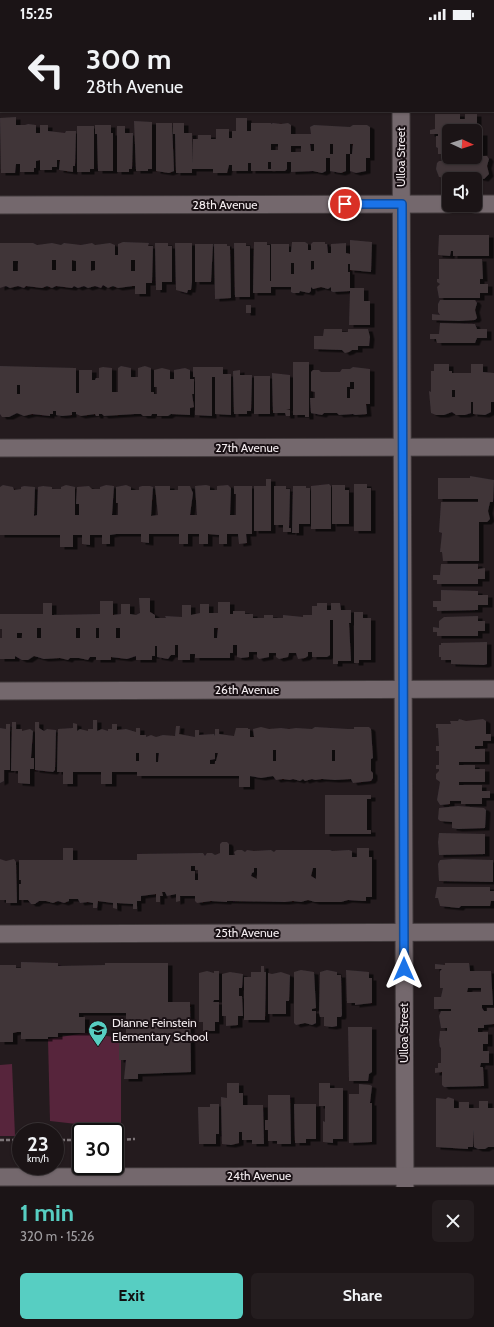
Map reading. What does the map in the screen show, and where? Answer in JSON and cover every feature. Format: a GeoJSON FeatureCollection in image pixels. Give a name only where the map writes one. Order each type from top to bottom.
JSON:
{"type":"FeatureCollection","features":[{"type":"Feature","properties":{"kind":"street","name":"Ulloa Street"},"geometry":{"type":"LineString","coordinates":[[401,112],[405,1182]]}},
{"type":"Feature","properties":{"kind":"street","name":"28th Avenue"},"geometry":{"type":"LineString","coordinates":[[0,205],[442,204]]}},
{"type":"Feature","properties":{"kind":"street"},"geometry":{"type":"LineString","coordinates":[[482,204],[494,204]]}},
{"type":"Feature","properties":{"kind":"street","name":"27th Avenue"},"geometry":{"type":"LineString","coordinates":[[0,448],[494,447]]}},
{"type":"Feature","properties":{"kind":"street","name":"26th Avenue"},"geometry":{"type":"LineString","coordinates":[[0,691],[494,689]]}},
{"type":"Feature","properties":{"kind":"street","name":"25th Avenue"},"geometry":{"type":"LineString","coordinates":[[0,934],[494,932]]}},
{"type":"Feature","properties":{"kind":"street","name":"24th Avenue"},"geometry":{"type":"LineString","coordinates":[[0,1177],[405,1182],[494,1176]]}},
{"type":"Feature","properties":{"kind":"path"},"geometry":{"type":"LineString","coordinates":[[0,1140],[12,1140]]}},
{"type":"Feature","properties":{"kind":"path"},"geometry":{"type":"LineString","coordinates":[[124,1140],[135,1140]]}},
{"type":"Feature","properties":{"kind":"shaded area"},"geometry":{"type":"Polygon","coordinates":[[[85,1033],[121,1038],[121,1123],[72,1123],[50,1121],[48,1039],[85,1033]]]}},
{"type":"Feature","properties":{"kind":"shaded area"},"geometry":{"type":"Polygon","coordinates":[[[12,1064],[14,1123],[12,1123],[12,1136],[0,1136],[0,1065],[12,1064]]]}},
{"type":"Feature","properties":{"kind":"building"},"geometry":{"type":"Polygon","coordinates":[[[435,114],[460,114],[460,119],[465,119],[465,114],[477,114],[477,124],[442,124],[442,154],[438,154],[438,148],[436,147],[436,136],[438,136],[438,134],[430,134],[430,130],[435,129],[435,114]]]}},
{"type":"Feature","properties":{"kind":"building"},"geometry":{"type":"Polygon","coordinates":[[[16,117],[16,125],[36,125],[36,133],[40,133],[40,125],[48,125],[48,131],[65,133],[66,131],[76,131],[75,166],[73,166],[73,172],[59,170],[60,160],[57,160],[57,167],[52,167],[52,170],[40,170],[40,160],[36,161],[36,168],[34,168],[34,172],[20,172],[20,164],[16,164],[15,173],[1,173],[0,118],[16,117]]]}},
{"type":"Feature","properties":{"kind":"building"},"geometry":{"type":"Polygon","coordinates":[[[236,118],[247,118],[247,131],[251,131],[251,123],[288,123],[291,125],[291,134],[311,134],[310,127],[314,125],[350,127],[353,125],[367,125],[370,127],[370,158],[366,158],[366,171],[356,173],[350,171],[350,154],[346,154],[346,171],[341,173],[330,171],[330,158],[326,158],[326,171],[322,173],[313,171],[291,172],[291,162],[287,162],[287,169],[285,171],[251,171],[251,163],[248,163],[248,171],[232,171],[232,165],[229,165],[227,173],[213,173],[213,169],[192,169],[192,173],[176,173],[175,134],[173,134],[173,123],[184,123],[184,133],[192,133],[193,164],[193,139],[198,139],[198,135],[211,135],[211,139],[216,139],[216,129],[229,129],[229,138],[232,138],[232,131],[236,131],[236,118]],[[271,144],[271,150],[278,150],[278,144],[271,144]],[[310,144],[311,151],[314,151],[314,144],[310,144]],[[330,144],[330,154],[333,154],[333,144],[330,144]],[[350,144],[350,154],[352,154],[353,144],[350,144]],[[291,146],[291,152],[301,152],[301,146],[291,146]],[[268,162],[268,169],[271,169],[271,162],[268,162]]]}},
{"type":"Feature","properties":{"kind":"building"},"geometry":{"type":"Polygon","coordinates":[[[134,121],[152,122],[152,169],[148,169],[148,171],[136,171],[134,121]]]}},
{"type":"Feature","properties":{"kind":"building"},"geometry":{"type":"Polygon","coordinates":[[[156,123],[172,123],[174,171],[169,173],[156,171],[156,123]]]}},
{"type":"Feature","properties":{"kind":"building"},"geometry":{"type":"Polygon","coordinates":[[[95,125],[111,125],[111,133],[113,133],[113,171],[98,171],[97,134],[95,134],[95,125]]]}},
{"type":"Feature","properties":{"kind":"building"},"geometry":{"type":"Polygon","coordinates":[[[77,126],[94,126],[94,169],[90,169],[90,172],[77,172],[77,126]]]}},
{"type":"Feature","properties":{"kind":"building"},"geometry":{"type":"Polygon","coordinates":[[[117,126],[125,126],[125,133],[133,133],[132,169],[129,169],[129,172],[117,172],[117,126]]]}},
{"type":"Feature","properties":{"kind":"building"},"geometry":{"type":"Polygon","coordinates":[[[482,133],[483,133],[482,153],[482,133]]]}},
{"type":"Feature","properties":{"kind":"building"},"geometry":{"type":"Polygon","coordinates":[[[482,156],[487,156],[489,159],[487,166],[489,174],[484,179],[482,179],[482,172],[442,172],[442,177],[439,177],[436,169],[439,161],[442,161],[442,164],[482,164],[482,156]]]}},
{"type":"Feature","properties":{"kind":"building"},"geometry":{"type":"Polygon","coordinates":[[[439,235],[489,235],[489,256],[453,256],[453,251],[451,251],[450,256],[438,255],[439,235]]]}},
{"type":"Feature","properties":{"kind":"building"},"geometry":{"type":"Polygon","coordinates":[[[350,240],[372,242],[371,272],[350,270],[350,264],[348,264],[348,272],[350,272],[350,288],[364,288],[364,301],[370,301],[370,325],[349,325],[350,291],[333,292],[331,291],[331,287],[328,289],[321,287],[313,289],[311,287],[311,291],[309,293],[300,291],[299,293],[293,293],[291,292],[291,287],[271,287],[271,293],[253,293],[254,242],[267,242],[267,245],[270,245],[270,281],[271,244],[289,244],[289,252],[291,252],[292,242],[305,242],[308,244],[308,250],[311,250],[311,244],[313,242],[325,242],[325,244],[327,244],[328,253],[331,253],[331,244],[346,243],[346,253],[350,254],[350,240]],[[311,261],[311,270],[314,269],[314,261],[311,261]],[[291,263],[291,274],[294,274],[294,263],[291,263]]]}},
{"type":"Feature","properties":{"kind":"building"},"geometry":{"type":"Polygon","coordinates":[[[123,242],[149,243],[148,246],[153,246],[152,283],[146,283],[146,294],[135,294],[135,286],[118,288],[113,286],[108,288],[103,285],[101,288],[95,286],[88,288],[84,286],[78,288],[74,286],[72,288],[56,286],[52,288],[47,286],[42,288],[26,286],[24,288],[18,286],[10,288],[6,286],[0,288],[0,243],[33,243],[37,245],[52,243],[61,245],[64,243],[81,245],[92,243],[95,245],[110,243],[115,245],[115,255],[118,255],[118,244],[123,242]],[[52,260],[52,270],[56,270],[56,260],[52,260]],[[72,260],[72,271],[76,271],[76,261],[72,260]],[[131,260],[131,271],[135,271],[135,260],[131,260]],[[13,261],[13,271],[18,271],[18,261],[13,261]],[[91,261],[91,271],[95,270],[95,261],[91,261]]]}},
{"type":"Feature","properties":{"kind":"building"},"geometry":{"type":"Polygon","coordinates":[[[155,243],[168,243],[168,246],[172,246],[172,282],[162,282],[162,290],[156,290],[155,243]]]}},
{"type":"Feature","properties":{"kind":"building"},"geometry":{"type":"Polygon","coordinates":[[[175,243],[192,243],[192,282],[191,290],[188,290],[187,293],[176,290],[175,243]]]}},
{"type":"Feature","properties":{"kind":"building"},"geometry":{"type":"Polygon","coordinates":[[[234,243],[246,243],[246,246],[250,246],[250,297],[235,297],[234,243]]]}},
{"type":"Feature","properties":{"kind":"building"},"geometry":{"type":"Polygon","coordinates":[[[195,244],[213,244],[211,282],[195,282],[195,244]]]}},
{"type":"Feature","properties":{"kind":"building"},"geometry":{"type":"Polygon","coordinates":[[[214,244],[227,244],[227,246],[230,246],[231,298],[215,299],[214,244]]]}},
{"type":"Feature","properties":{"kind":"building"},"geometry":{"type":"Polygon","coordinates":[[[439,259],[482,259],[483,279],[480,279],[480,284],[488,284],[488,293],[480,293],[480,298],[439,298],[437,287],[440,284],[437,282],[437,279],[439,279],[439,259]]]}},
{"type":"Feature","properties":{"kind":"building"},"geometry":{"type":"Polygon","coordinates":[[[440,300],[475,300],[477,303],[475,310],[477,318],[475,320],[459,321],[432,320],[432,314],[440,315],[438,312],[438,304],[440,300]]]}},
{"type":"Feature","properties":{"kind":"building"},"geometry":{"type":"Polygon","coordinates":[[[246,305],[251,305],[251,313],[246,313],[246,305]]]}},
{"type":"Feature","properties":{"kind":"building"},"geometry":{"type":"Polygon","coordinates":[[[440,323],[475,324],[477,329],[487,329],[487,338],[477,338],[475,343],[437,343],[436,339],[430,339],[430,334],[439,334],[440,323]]]}},
{"type":"Feature","properties":{"kind":"building"},"geometry":{"type":"Polygon","coordinates":[[[324,329],[342,329],[342,332],[348,332],[348,329],[368,329],[370,337],[369,346],[358,346],[358,350],[352,350],[345,353],[342,350],[314,349],[314,336],[323,336],[324,329]]]}},
{"type":"Feature","properties":{"kind":"building"},"geometry":{"type":"Polygon","coordinates":[[[293,362],[309,362],[309,417],[305,417],[305,415],[293,415],[293,362]]]}},
{"type":"Feature","properties":{"kind":"building"},"geometry":{"type":"Polygon","coordinates":[[[434,364],[449,364],[449,371],[452,371],[452,373],[471,373],[471,364],[483,364],[483,372],[494,373],[494,402],[491,402],[491,412],[485,415],[473,414],[473,402],[471,402],[471,413],[465,415],[456,415],[452,412],[444,415],[436,415],[431,413],[429,391],[431,392],[431,371],[434,371],[434,364]],[[452,390],[452,397],[455,397],[455,390],[452,390]]]}},
{"type":"Feature","properties":{"kind":"building"},"geometry":{"type":"Polygon","coordinates":[[[0,366],[76,368],[76,393],[79,393],[79,370],[92,370],[92,380],[95,380],[96,378],[99,378],[99,368],[103,367],[112,368],[112,392],[118,392],[118,368],[121,366],[131,368],[131,377],[138,377],[138,368],[145,366],[151,368],[151,392],[154,392],[154,394],[157,394],[157,387],[154,387],[154,370],[162,368],[170,370],[170,379],[174,379],[174,370],[185,368],[190,370],[190,379],[194,379],[194,394],[192,394],[194,407],[190,408],[190,415],[171,414],[168,416],[157,416],[157,414],[152,414],[151,416],[143,416],[141,414],[135,414],[104,416],[99,414],[99,416],[96,416],[95,414],[81,416],[76,414],[76,412],[72,412],[72,415],[62,416],[56,415],[56,411],[53,411],[53,414],[50,414],[50,416],[32,414],[24,416],[17,413],[9,417],[2,417],[0,414],[0,366]],[[17,385],[17,394],[20,394],[20,385],[17,385]]]}},
{"type":"Feature","properties":{"kind":"building"},"geometry":{"type":"Polygon","coordinates":[[[193,367],[223,367],[223,374],[231,374],[231,415],[215,414],[215,377],[212,377],[212,416],[195,415],[195,377],[193,377],[193,367]]]}},
{"type":"Feature","properties":{"kind":"building"},"geometry":{"type":"Polygon","coordinates":[[[353,367],[370,369],[370,404],[366,404],[367,414],[339,415],[337,413],[324,413],[322,415],[311,413],[310,398],[315,398],[315,392],[311,391],[311,372],[313,370],[319,370],[321,372],[340,372],[342,369],[350,369],[353,367]],[[350,382],[350,387],[347,387],[347,398],[350,398],[350,389],[354,389],[354,382],[350,382]]]}},
{"type":"Feature","properties":{"kind":"building"},"geometry":{"type":"Polygon","coordinates":[[[240,370],[240,375],[252,375],[251,411],[247,411],[247,414],[234,414],[233,371],[240,370]]]}},
{"type":"Feature","properties":{"kind":"building"},"geometry":{"type":"Polygon","coordinates":[[[272,373],[290,375],[290,409],[286,410],[290,410],[290,416],[286,416],[285,413],[273,413],[272,373]]]}},
{"type":"Feature","properties":{"kind":"building"},"geometry":{"type":"Polygon","coordinates":[[[254,376],[270,376],[270,414],[254,414],[254,376]]]}},
{"type":"Feature","properties":{"kind":"building"},"geometry":{"type":"Polygon","coordinates":[[[470,476],[494,480],[493,502],[490,502],[488,511],[490,519],[487,522],[479,522],[479,561],[443,561],[442,552],[440,552],[442,533],[439,532],[441,502],[478,502],[478,499],[438,499],[438,478],[470,478],[470,476]]]}},
{"type":"Feature","properties":{"kind":"building"},"geometry":{"type":"Polygon","coordinates":[[[266,479],[271,479],[271,531],[254,531],[254,486],[266,486],[266,479]]]}},
{"type":"Feature","properties":{"kind":"building"},"geometry":{"type":"Polygon","coordinates":[[[329,484],[331,486],[331,529],[311,529],[311,486],[329,484]]]}},
{"type":"Feature","properties":{"kind":"building"},"geometry":{"type":"Polygon","coordinates":[[[354,484],[367,484],[367,488],[371,488],[371,531],[354,531],[354,484]]]}},
{"type":"Feature","properties":{"kind":"building"},"geometry":{"type":"Polygon","coordinates":[[[3,485],[13,487],[14,490],[21,489],[21,487],[24,486],[35,487],[34,516],[37,515],[38,487],[43,486],[52,487],[52,489],[61,489],[61,487],[66,485],[75,487],[75,515],[79,515],[79,504],[76,504],[77,487],[89,486],[92,489],[100,489],[100,487],[106,485],[114,486],[112,515],[118,515],[116,487],[126,485],[131,487],[131,490],[139,490],[139,487],[150,486],[153,487],[151,516],[158,515],[155,486],[170,486],[170,490],[178,490],[178,486],[190,486],[193,493],[190,515],[197,515],[195,486],[206,485],[210,486],[210,490],[217,490],[217,486],[228,485],[231,488],[230,515],[236,515],[236,494],[234,494],[234,486],[252,486],[252,534],[246,534],[247,543],[239,544],[238,534],[227,534],[227,544],[219,544],[219,535],[208,534],[208,544],[199,544],[199,534],[188,534],[188,544],[179,544],[179,534],[149,534],[149,543],[141,542],[141,534],[116,534],[110,535],[110,544],[102,544],[102,535],[90,535],[90,545],[82,544],[82,535],[73,535],[73,547],[60,547],[60,535],[0,535],[0,487],[3,485]]]}},
{"type":"Feature","properties":{"kind":"building"},"geometry":{"type":"Polygon","coordinates":[[[332,485],[345,485],[345,490],[349,490],[349,524],[332,524],[332,485]]]}},
{"type":"Feature","properties":{"kind":"building"},"geometry":{"type":"Polygon","coordinates":[[[274,486],[286,486],[286,489],[290,489],[289,528],[291,528],[291,532],[283,532],[283,525],[274,525],[274,486]]]}},
{"type":"Feature","properties":{"kind":"building"},"geometry":{"type":"Polygon","coordinates":[[[293,486],[306,486],[306,488],[310,488],[310,524],[299,524],[299,533],[292,533],[293,486]]]}},
{"type":"Feature","properties":{"kind":"building"},"geometry":{"type":"Polygon","coordinates":[[[441,564],[478,564],[478,569],[485,568],[485,579],[478,579],[478,584],[437,584],[437,580],[433,580],[433,575],[440,575],[441,564]]]}},
{"type":"Feature","properties":{"kind":"building"},"geometry":{"type":"Polygon","coordinates":[[[441,590],[478,591],[478,595],[488,595],[488,605],[478,605],[478,610],[437,611],[437,607],[433,607],[433,601],[441,601],[441,590]]]}},
{"type":"Feature","properties":{"kind":"building"},"geometry":{"type":"Polygon","coordinates":[[[139,598],[150,598],[150,612],[155,615],[155,618],[166,618],[165,616],[182,617],[182,605],[191,605],[191,615],[200,613],[200,604],[209,604],[209,613],[218,613],[218,602],[230,602],[230,614],[233,614],[233,611],[245,611],[245,614],[253,614],[253,618],[264,618],[264,615],[273,615],[273,618],[283,618],[283,615],[303,617],[303,615],[312,615],[312,606],[317,606],[317,603],[327,603],[327,610],[331,610],[331,603],[340,603],[341,610],[351,610],[351,623],[349,623],[351,661],[338,661],[338,664],[333,664],[333,620],[330,620],[330,655],[327,657],[312,657],[312,652],[308,652],[308,656],[305,658],[298,659],[296,653],[289,653],[288,657],[279,659],[276,657],[276,653],[269,653],[269,657],[259,659],[257,657],[257,652],[249,652],[249,657],[241,658],[237,657],[237,645],[233,645],[233,653],[230,653],[230,658],[195,658],[195,654],[190,654],[190,660],[178,660],[178,645],[175,645],[175,655],[171,655],[168,659],[157,657],[157,646],[155,646],[155,656],[152,656],[152,660],[136,660],[136,656],[127,659],[111,657],[111,660],[96,660],[96,657],[90,657],[88,660],[79,658],[70,658],[68,660],[60,658],[44,659],[34,656],[28,660],[22,660],[15,656],[15,659],[0,659],[0,638],[2,638],[2,629],[0,629],[0,614],[43,614],[43,603],[52,603],[52,615],[100,614],[100,601],[113,601],[113,615],[121,614],[121,604],[130,604],[130,614],[136,615],[140,613],[139,598]],[[37,628],[37,638],[41,638],[41,628],[37,628]],[[76,628],[76,638],[80,638],[80,628],[76,628]],[[96,628],[96,638],[99,638],[99,628],[96,628]],[[116,628],[116,638],[120,638],[120,628],[116,628]],[[214,628],[214,638],[217,638],[218,628],[214,628]],[[17,633],[17,638],[22,638],[22,633],[17,633]]]}},
{"type":"Feature","properties":{"kind":"building"},"geometry":{"type":"Polygon","coordinates":[[[354,612],[363,612],[363,618],[371,618],[371,660],[359,660],[359,663],[354,663],[354,612]]]}},
{"type":"Feature","properties":{"kind":"building"},"geometry":{"type":"Polygon","coordinates":[[[478,616],[478,621],[485,621],[485,631],[478,631],[478,636],[437,636],[437,632],[433,632],[433,627],[439,628],[439,621],[444,617],[478,616]]]}},
{"type":"Feature","properties":{"kind":"building"},"geometry":{"type":"Polygon","coordinates":[[[487,642],[487,664],[484,665],[451,664],[451,660],[441,660],[441,657],[439,657],[439,645],[441,645],[441,643],[487,642]]]}},
{"type":"Feature","properties":{"kind":"building"},"geometry":{"type":"Polygon","coordinates":[[[459,719],[466,721],[483,719],[486,721],[486,734],[491,734],[491,741],[483,741],[483,746],[475,746],[475,749],[485,749],[485,762],[459,762],[459,765],[475,765],[475,769],[485,769],[485,782],[459,782],[459,785],[482,785],[482,791],[490,791],[490,798],[482,798],[482,804],[461,804],[461,801],[450,801],[450,804],[440,805],[437,800],[440,782],[436,779],[436,774],[439,771],[439,769],[436,769],[436,765],[439,765],[439,751],[436,751],[436,746],[439,746],[438,728],[436,728],[436,724],[451,724],[450,721],[458,721],[459,719]]]}},
{"type":"Feature","properties":{"kind":"building"},"geometry":{"type":"Polygon","coordinates":[[[93,720],[97,720],[97,731],[102,729],[108,731],[108,729],[112,729],[112,724],[117,724],[117,730],[126,729],[136,732],[136,728],[140,728],[140,735],[146,735],[146,737],[151,735],[156,737],[163,735],[175,736],[176,726],[180,726],[179,734],[195,737],[195,730],[199,730],[199,735],[214,734],[215,736],[215,729],[219,729],[219,734],[234,736],[236,728],[248,728],[250,729],[250,737],[254,737],[253,729],[261,727],[269,729],[312,729],[315,727],[354,729],[354,727],[369,727],[371,729],[373,758],[371,759],[371,771],[373,773],[373,778],[371,781],[353,783],[351,779],[312,779],[305,781],[303,779],[300,781],[293,779],[276,780],[273,776],[261,778],[250,776],[250,787],[239,787],[239,776],[137,776],[137,772],[112,772],[112,784],[101,784],[101,772],[73,772],[73,784],[63,784],[63,772],[57,772],[58,729],[73,728],[73,723],[77,724],[77,731],[80,729],[88,731],[88,729],[93,729],[93,720]],[[273,750],[273,761],[276,761],[276,750],[273,750]],[[332,750],[332,761],[335,761],[335,750],[332,750]],[[136,753],[136,761],[139,761],[139,753],[136,753]],[[156,753],[156,762],[158,762],[159,753],[156,753]],[[215,753],[215,759],[210,760],[210,764],[215,764],[218,753],[215,753]]]}},
{"type":"Feature","properties":{"kind":"building"},"geometry":{"type":"Polygon","coordinates":[[[12,722],[16,722],[16,729],[22,729],[22,731],[30,729],[33,731],[31,758],[34,758],[34,769],[30,769],[30,784],[18,783],[18,771],[11,771],[12,722]]]}},
{"type":"Feature","properties":{"kind":"building"},"geometry":{"type":"Polygon","coordinates":[[[35,722],[39,722],[39,728],[44,731],[47,729],[56,730],[55,770],[53,772],[35,770],[35,722]]]}},
{"type":"Feature","properties":{"kind":"building"},"geometry":{"type":"Polygon","coordinates":[[[6,724],[10,724],[10,770],[4,770],[4,781],[0,783],[0,728],[6,729],[6,724]]]}},
{"type":"Feature","properties":{"kind":"building"},"geometry":{"type":"Polygon","coordinates":[[[325,795],[371,795],[371,799],[367,799],[367,830],[371,830],[371,834],[325,834],[325,795]]]}},
{"type":"Feature","properties":{"kind":"building"},"geometry":{"type":"Polygon","coordinates":[[[458,806],[484,808],[486,810],[485,828],[452,828],[452,822],[440,821],[438,819],[439,808],[458,806]]]}},
{"type":"Feature","properties":{"kind":"building"},"geometry":{"type":"Polygon","coordinates":[[[439,833],[485,834],[485,854],[439,855],[439,833]]]}},
{"type":"Feature","properties":{"kind":"building"},"geometry":{"type":"Polygon","coordinates":[[[222,842],[227,842],[229,844],[229,855],[235,855],[234,852],[237,850],[242,850],[245,852],[247,850],[271,850],[274,852],[276,850],[349,850],[352,851],[352,857],[357,857],[357,848],[369,848],[369,857],[372,857],[372,897],[366,897],[366,901],[348,900],[341,902],[315,902],[308,900],[301,902],[211,901],[197,903],[195,901],[195,896],[180,896],[180,901],[176,902],[176,894],[167,896],[165,892],[162,892],[163,896],[160,896],[160,902],[156,902],[156,894],[141,896],[141,901],[137,901],[137,909],[133,909],[133,904],[117,903],[117,909],[113,908],[113,903],[98,901],[97,908],[93,908],[93,903],[80,903],[78,899],[69,899],[69,901],[64,903],[58,901],[53,903],[39,901],[35,904],[31,904],[28,900],[19,900],[19,884],[21,884],[21,880],[19,880],[19,860],[63,860],[63,848],[73,848],[73,860],[137,860],[137,854],[203,853],[205,856],[207,853],[212,853],[215,855],[220,853],[220,844],[222,842]],[[191,866],[191,871],[195,871],[195,880],[198,880],[198,870],[195,870],[195,866],[191,866]],[[254,868],[254,872],[251,876],[257,879],[257,868],[254,868]],[[313,868],[311,876],[316,879],[316,868],[313,868]]]}},
{"type":"Feature","properties":{"kind":"building"},"geometry":{"type":"Polygon","coordinates":[[[0,859],[6,861],[14,859],[16,862],[17,903],[6,903],[6,900],[0,900],[0,859]]]}},
{"type":"Feature","properties":{"kind":"building"},"geometry":{"type":"Polygon","coordinates":[[[440,860],[493,860],[493,882],[439,881],[438,864],[440,860]]]}},
{"type":"Feature","properties":{"kind":"building"},"geometry":{"type":"Polygon","coordinates":[[[437,887],[490,887],[490,891],[494,891],[494,901],[491,901],[490,906],[461,906],[459,908],[440,906],[438,898],[435,898],[437,887]]]}},
{"type":"Feature","properties":{"kind":"building","name":"Dianne Feinstein Elementary School"},"geometry":{"type":"Polygon","coordinates":[[[21,962],[58,963],[58,966],[105,965],[105,963],[168,963],[168,1002],[190,1002],[191,1072],[138,1074],[138,1079],[124,1079],[126,1060],[119,1060],[119,1038],[126,1038],[126,1013],[79,1013],[79,1017],[85,1017],[85,1033],[58,1033],[58,1037],[48,1037],[48,1039],[21,1039],[21,1032],[17,1032],[13,1033],[13,1042],[0,1042],[0,965],[16,965],[16,968],[21,968],[21,962]]]}},
{"type":"Feature","properties":{"kind":"building"},"geometry":{"type":"Polygon","coordinates":[[[445,963],[469,963],[470,971],[491,971],[493,1005],[482,1005],[482,1008],[484,1011],[487,1011],[487,1008],[494,1008],[494,1024],[484,1025],[484,1028],[478,1028],[478,1032],[488,1032],[488,1044],[483,1044],[483,1051],[489,1051],[489,1063],[481,1063],[480,1067],[483,1067],[484,1086],[444,1087],[442,1085],[442,1072],[435,1073],[435,1068],[438,1068],[438,1063],[441,1063],[441,1047],[440,1048],[439,1040],[440,1031],[447,1031],[447,1028],[441,1028],[439,1016],[441,1011],[451,1011],[451,1009],[434,1009],[434,997],[441,997],[443,988],[440,988],[440,971],[442,969],[435,969],[435,964],[445,965],[445,963]],[[468,988],[467,992],[481,992],[481,988],[468,988]]]}},
{"type":"Feature","properties":{"kind":"building"},"geometry":{"type":"Polygon","coordinates":[[[261,966],[264,966],[264,972],[266,972],[265,1020],[244,1020],[244,977],[251,977],[251,972],[261,972],[261,966]]]}},
{"type":"Feature","properties":{"kind":"building"},"geometry":{"type":"Polygon","coordinates":[[[301,970],[314,972],[316,1008],[312,1009],[312,1011],[316,1011],[316,1023],[312,1025],[305,1023],[296,1025],[294,1023],[294,972],[301,970]]]}},
{"type":"Feature","properties":{"kind":"building"},"geometry":{"type":"Polygon","coordinates":[[[327,970],[337,972],[337,975],[341,975],[342,1015],[341,1017],[337,1017],[337,1026],[332,1027],[324,1026],[324,1017],[320,1017],[319,1013],[320,972],[327,970]]]}},
{"type":"Feature","properties":{"kind":"building"},"geometry":{"type":"Polygon","coordinates":[[[346,970],[369,972],[369,978],[372,978],[372,1003],[355,1005],[355,1003],[347,1003],[346,970]]]}},
{"type":"Feature","properties":{"kind":"building"},"geometry":{"type":"Polygon","coordinates":[[[207,971],[214,973],[214,971],[219,971],[219,1000],[214,1000],[213,1002],[219,1002],[219,1022],[215,1022],[215,1031],[203,1031],[203,1022],[199,1022],[199,973],[207,971]]]}},
{"type":"Feature","properties":{"kind":"building"},"geometry":{"type":"Polygon","coordinates":[[[230,972],[243,974],[242,988],[239,988],[239,996],[242,996],[243,1016],[238,1016],[238,1025],[226,1026],[226,1016],[222,1016],[222,974],[230,972]]]}},
{"type":"Feature","properties":{"kind":"building"},"geometry":{"type":"Polygon","coordinates":[[[281,972],[290,975],[289,1001],[286,1001],[286,1014],[268,1014],[268,973],[272,974],[281,972]]]}},
{"type":"Feature","properties":{"kind":"building"},"geometry":{"type":"Polygon","coordinates":[[[348,1027],[372,1027],[372,1072],[369,1074],[368,1081],[349,1081],[348,1027]]]}},
{"type":"Feature","properties":{"kind":"building"},"geometry":{"type":"Polygon","coordinates":[[[227,1083],[239,1083],[239,1093],[243,1093],[243,1105],[263,1105],[264,1144],[252,1144],[252,1140],[242,1140],[242,1132],[239,1132],[239,1143],[231,1145],[222,1144],[221,1097],[227,1098],[227,1083]]]}},
{"type":"Feature","properties":{"kind":"building"},"geometry":{"type":"Polygon","coordinates":[[[319,1083],[330,1083],[330,1088],[343,1088],[343,1139],[333,1139],[333,1143],[323,1142],[325,1106],[319,1106],[319,1083]]]}},
{"type":"Feature","properties":{"kind":"building"},"geometry":{"type":"Polygon","coordinates":[[[359,1084],[372,1086],[370,1103],[372,1103],[372,1142],[349,1143],[349,1094],[359,1094],[359,1084]]]}},
{"type":"Feature","properties":{"kind":"building"},"geometry":{"type":"Polygon","coordinates":[[[268,1095],[290,1095],[291,1144],[277,1144],[277,1141],[268,1141],[268,1130],[265,1130],[265,1120],[268,1120],[268,1095]]]}},
{"type":"Feature","properties":{"kind":"building"},"geometry":{"type":"Polygon","coordinates":[[[448,1097],[454,1099],[454,1108],[459,1108],[459,1102],[469,1102],[469,1108],[479,1108],[479,1101],[488,1101],[488,1108],[494,1108],[494,1147],[478,1149],[474,1147],[473,1130],[473,1147],[468,1147],[468,1149],[436,1147],[436,1098],[446,1099],[448,1097]]]}},
{"type":"Feature","properties":{"kind":"building"},"geometry":{"type":"Polygon","coordinates":[[[210,1104],[219,1104],[219,1134],[216,1134],[216,1144],[199,1144],[198,1107],[210,1107],[210,1104]]]}},
{"type":"Feature","properties":{"kind":"building"},"geometry":{"type":"Polygon","coordinates":[[[294,1104],[316,1104],[316,1139],[306,1139],[306,1143],[295,1143],[294,1104]]]}},
{"type":"Feature","properties":{"kind":"place","name":"Dianne Feinstein Elementary School"},"geometry":{"type":"Point","coordinates":[98,1047]}},
{"type":"Feature","properties":{"kind":"route"},"geometry":{"type":"LineString","coordinates":[[345,204],[402,204],[404,969]]}}]}
